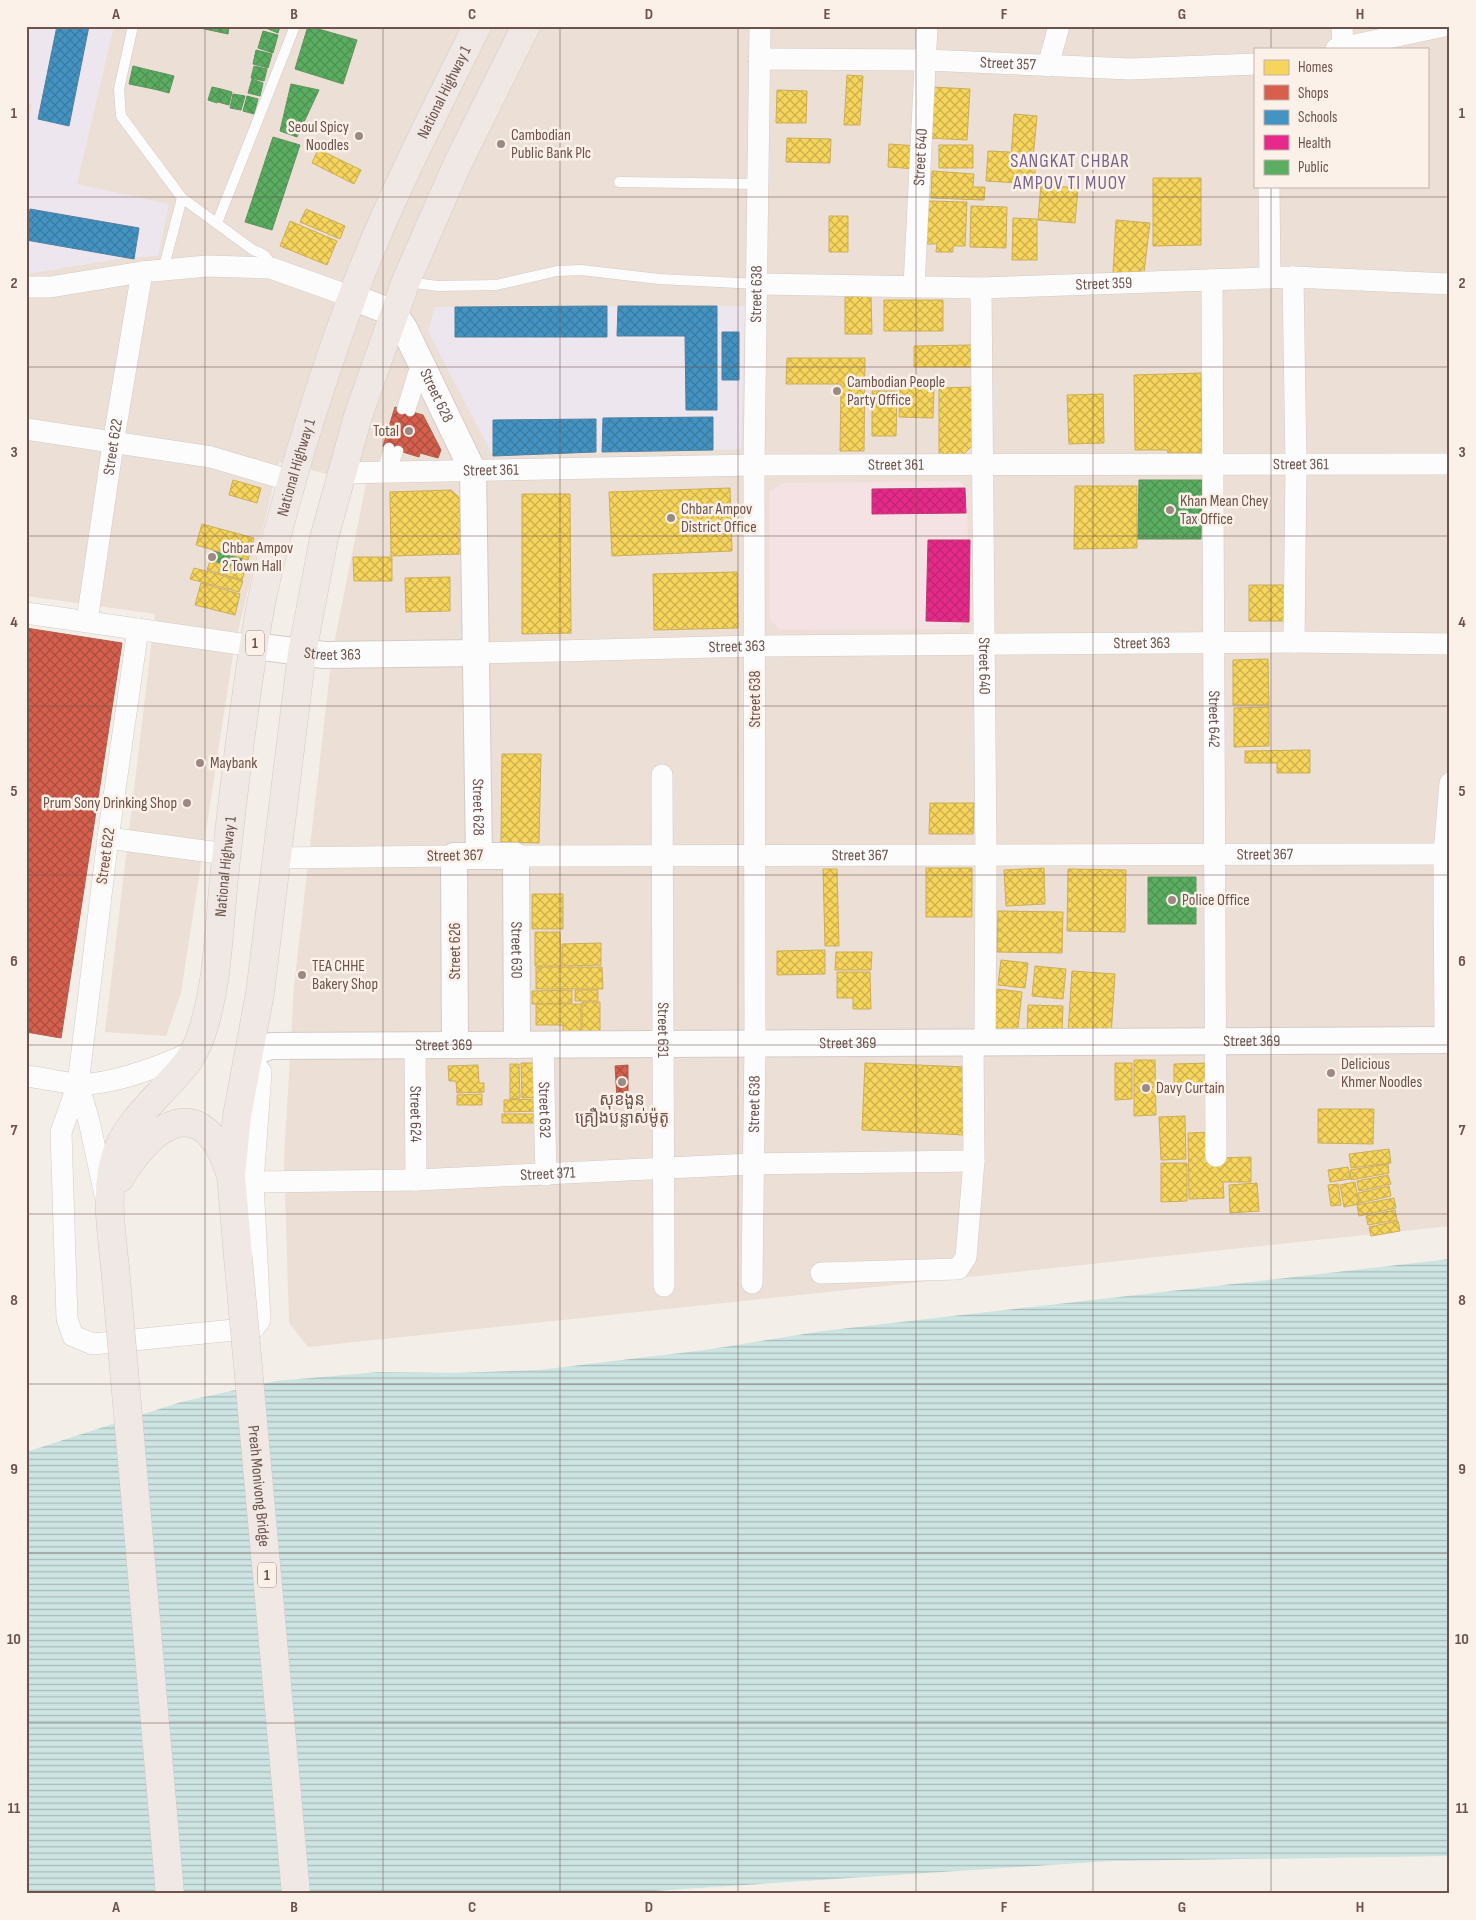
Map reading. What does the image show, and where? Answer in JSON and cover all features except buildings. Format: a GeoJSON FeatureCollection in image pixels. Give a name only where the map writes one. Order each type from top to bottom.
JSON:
{"type":"FeatureCollection","features":[{"type":"Feature","properties":{"kind":"highway","name":"National Highway 1"},"geometry":{"type":"LineString","coordinates":[[170,1894],[110,1219],[112,1170],[118,1150],[129,1129],[159,1094],[185,1068],[196,1050],[204,1026],[212,992],[226,854],[254,646],[268,573],[292,481],[313,409],[352,297],[415,150],[477,26]]}},
{"type":"Feature","properties":{"kind":"highway","name":"1"},"geometry":{"type":"LineString","coordinates":[[242,1179],[237,1116],[260,993],[302,653],[324,538],[342,473],[406,281],[457,165],[526,26]]}},
{"type":"Feature","properties":{"kind":"highway"},"geometry":{"type":"LineString","coordinates":[[110,1219],[115,1194],[130,1162],[144,1144],[158,1131],[168,1126],[186,1123],[196,1125],[210,1133],[242,1179]]}},
{"type":"Feature","properties":{"kind":"highway","name":"Preah Monivong Bridge"},"geometry":{"type":"LineString","coordinates":[[242,1179],[238,1257],[296,1894]]}},
{"type":"Feature","properties":{"kind":"street","name":"Street 638"},"geometry":{"type":"LineString","coordinates":[[752,1283],[755,1044],[754,465],[758,284],[760,26]]}},
{"type":"Feature","properties":{"kind":"street","name":"Street 640"},"geometry":{"type":"LineString","coordinates":[[914,287],[927,26]]}},
{"type":"Feature","properties":{"kind":"street"},"geometry":{"type":"LineString","coordinates":[[1048,66],[1059,26]]}},
{"type":"Feature","properties":{"kind":"street"},"geometry":{"type":"LineString","coordinates":[[1342,26],[1339,48],[1444,26]]}},
{"type":"Feature","properties":{"kind":"street","name":"Street 357"},"geometry":{"type":"LineString","coordinates":[[759,59],[926,60],[1130,69],[1254,64]]}},
{"type":"Feature","properties":{"kind":"street"},"geometry":{"type":"LineString","coordinates":[[1269,188],[1270,278]]}},
{"type":"Feature","properties":{"kind":"street"},"geometry":{"type":"LineString","coordinates":[[26,287],[50,286],[142,272],[207,266],[271,268],[394,313]]}},
{"type":"Feature","properties":{"kind":"street","name":"Street 622"},"geometry":{"type":"LineString","coordinates":[[87,621],[113,444],[142,272]]}},
{"type":"Feature","properties":{"kind":"street"},"geometry":{"type":"LineString","coordinates":[[1293,277],[1296,465],[1294,642]]}},
{"type":"Feature","properties":{"kind":"street","name":"Street 359"},"geometry":{"type":"LineString","coordinates":[[758,284],[981,288],[1293,277],[1450,284]]}},
{"type":"Feature","properties":{"kind":"street","name":"Street 642"},"geometry":{"type":"LineString","coordinates":[[1212,280],[1216,1156]]}},
{"type":"Feature","properties":{"kind":"street","name":"Street 640"},"geometry":{"type":"LineString","coordinates":[[822,1273],[958,1269],[966,1257],[974,1161],[986,855],[981,288]]}},
{"type":"Feature","properties":{"kind":"street","name":"Street 628"},"geometry":{"type":"LineString","coordinates":[[394,313],[421,363],[473,470],[479,856]]}},
{"type":"Feature","properties":{"kind":"street"},"geometry":{"type":"LineString","coordinates":[[26,429],[113,444],[211,457],[292,481]]}},
{"type":"Feature","properties":{"kind":"street","name":"Street 361"},"geometry":{"type":"LineString","coordinates":[[342,473],[754,465],[1450,464]]}},
{"type":"Feature","properties":{"kind":"street","name":"Street 363"},"geometry":{"type":"LineString","coordinates":[[26,613],[302,653],[324,654],[477,653],[755,646],[1294,642],[1450,644]]}},
{"type":"Feature","properties":{"kind":"street","name":"Street 622"},"geometry":{"type":"LineString","coordinates":[[78,1084],[108,838],[138,629]]}},
{"type":"Feature","properties":{"kind":"street","name":"Street 631"},"geometry":{"type":"LineString","coordinates":[[662,775],[664,1286]]}},
{"type":"Feature","properties":{"kind":"street"},"geometry":{"type":"LineString","coordinates":[[1448,1040],[1444,854],[1450,783]]}},
{"type":"Feature","properties":{"kind":"street"},"geometry":{"type":"LineString","coordinates":[[108,838],[226,854]]}},
{"type":"Feature","properties":{"kind":"street","name":"Street 367"},"geometry":{"type":"LineString","coordinates":[[276,858],[663,855],[1444,854]]}},
{"type":"Feature","properties":{"kind":"street","name":"Street 626"},"geometry":{"type":"LineString","coordinates":[[454,856],[455,1045]]}},
{"type":"Feature","properties":{"kind":"street","name":"Street 630"},"geometry":{"type":"LineString","coordinates":[[516,856],[517,1045]]}},
{"type":"Feature","properties":{"kind":"street","name":"Street 369"},"geometry":{"type":"LineString","coordinates":[[248,1056],[271,1046],[1448,1040]]}},
{"type":"Feature","properties":{"kind":"street","name":"Street 632"},"geometry":{"type":"LineString","coordinates":[[544,1045],[546,1174]]}},
{"type":"Feature","properties":{"kind":"street","name":"Street 624"},"geometry":{"type":"LineString","coordinates":[[415,1046],[416,1180]]}},
{"type":"Feature","properties":{"kind":"street"},"geometry":{"type":"LineString","coordinates":[[26,1076],[78,1084],[157,1068],[196,1050]]}},
{"type":"Feature","properties":{"kind":"street"},"geometry":{"type":"LineString","coordinates":[[78,1084],[61,1132],[67,1319],[73,1336],[93,1344],[254,1328],[260,1320],[242,1179]]}},
{"type":"Feature","properties":{"kind":"street"},"geometry":{"type":"LineString","coordinates":[[78,1084],[89,1121],[110,1219]]}},
{"type":"Feature","properties":{"kind":"street","name":"Street 371"},"geometry":{"type":"LineString","coordinates":[[242,1179],[416,1180],[752,1164],[974,1161]]}},
{"type":"Feature","properties":{"kind":"lane"},"geometry":{"type":"LineString","coordinates":[[133,26],[119,89],[121,116],[182,198],[253,250],[264,254],[269,259],[271,268]]}},
{"type":"Feature","properties":{"kind":"lane"},"geometry":{"type":"LineString","coordinates":[[217,224],[295,26]]}},
{"type":"Feature","properties":{"kind":"lane"},"geometry":{"type":"LineString","coordinates":[[620,182],[758,184]]}},
{"type":"Feature","properties":{"kind":"lane"},"geometry":{"type":"LineString","coordinates":[[163,270],[182,198]]}},
{"type":"Feature","properties":{"kind":"lane"},"geometry":{"type":"LineString","coordinates":[[406,281],[438,286],[496,285],[558,271],[581,270],[659,279],[758,284]]}},
{"type":"Feature","properties":{"kind":"lane"},"geometry":{"type":"LineString","coordinates":[[406,410],[421,363]]}},
{"type":"Feature","properties":{"kind":"lane"},"geometry":{"type":"LineString","coordinates":[[386,472],[394,449]]}},
{"type":"Feature","properties":{"kind":"shaded area"},"geometry":{"type":"Polygon","coordinates":[[[26,26],[1450,26],[1450,1226],[308,1347],[289,1323],[284,1159],[294,987],[332,654],[366,484],[279,462],[234,648],[181,993],[166,1036],[105,1032],[155,614],[26,596],[26,26]]]}},
{"type":"Feature","properties":{"kind":"shaded area"},"geometry":{"type":"Polygon","coordinates":[[[26,26],[114,26],[77,184],[169,204],[158,256],[125,258],[26,274],[26,139],[32,104],[26,102],[26,26]]]}},
{"type":"Feature","properties":{"kind":"shaded area"},"geometry":{"type":"Polygon","coordinates":[[[745,306],[741,449],[493,456],[428,331],[435,307],[745,306]]]}},
{"type":"Feature","properties":{"kind":"shaded area"},"geometry":{"type":"Polygon","coordinates":[[[960,481],[967,490],[969,616],[959,629],[780,630],[770,620],[769,492],[783,483],[960,481]]]}},
{"type":"Feature","properties":{"kind":"water"},"geometry":{"type":"Polygon","coordinates":[[[1450,1259],[1450,1856],[1110,1861],[607,1894],[26,1894],[26,1452],[181,1402],[276,1381],[378,1372],[454,1373],[539,1370],[705,1350],[823,1331],[1450,1259]]]}},
{"type":"Feature","properties":{"kind":"place","name":"Seoul Spicy Noodles"},"geometry":{"type":"Point","coordinates":[359,136]}},
{"type":"Feature","properties":{"kind":"place","name":"Cambodian Public Bank Plc"},"geometry":{"type":"Point","coordinates":[501,144]}},
{"type":"Feature","properties":{"kind":"place","name":"Cambodian People Party Office"},"geometry":{"type":"Point","coordinates":[837,391]}},
{"type":"Feature","properties":{"kind":"place","name":"Total"},"geometry":{"type":"Point","coordinates":[409,431]}},
{"type":"Feature","properties":{"kind":"place","name":"Khan Mean Chey Tax Office"},"geometry":{"type":"Point","coordinates":[1170,510]}},
{"type":"Feature","properties":{"kind":"place","name":"Chbar Ampov District Office"},"geometry":{"type":"Point","coordinates":[671,518]}},
{"type":"Feature","properties":{"kind":"place","name":"Chbar Ampov 2 Town Hall"},"geometry":{"type":"Point","coordinates":[212,557]}},
{"type":"Feature","properties":{"kind":"place","name":"Maybank"},"geometry":{"type":"Point","coordinates":[200,763]}},
{"type":"Feature","properties":{"kind":"place","name":"Prum Sony Drinking Shop"},"geometry":{"type":"Point","coordinates":[187,803]}},
{"type":"Feature","properties":{"kind":"place","name":"Police Office"},"geometry":{"type":"Point","coordinates":[1172,900]}},
{"type":"Feature","properties":{"kind":"place","name":"TEA CHHE Bakery Shop"},"geometry":{"type":"Point","coordinates":[302,975]}},
{"type":"Feature","properties":{"kind":"place","name":"Delicious Khmer Noodles"},"geometry":{"type":"Point","coordinates":[1331,1073]}},
{"type":"Feature","properties":{"kind":"place","name":"សុខងួន គ្រឿងបន្លាស់ម៉ូតូ"},"geometry":{"type":"Point","coordinates":[622,1082]}},
{"type":"Feature","properties":{"kind":"place","name":"Davy Curtain"},"geometry":{"type":"Point","coordinates":[1146,1088]}},
{"type":"Feature","properties":{"kind":"district","name":"SANGKAT CHBAR AMPOV TI MUOY"},"geometry":{"type":"Point","coordinates":[1070,172]}}]}
